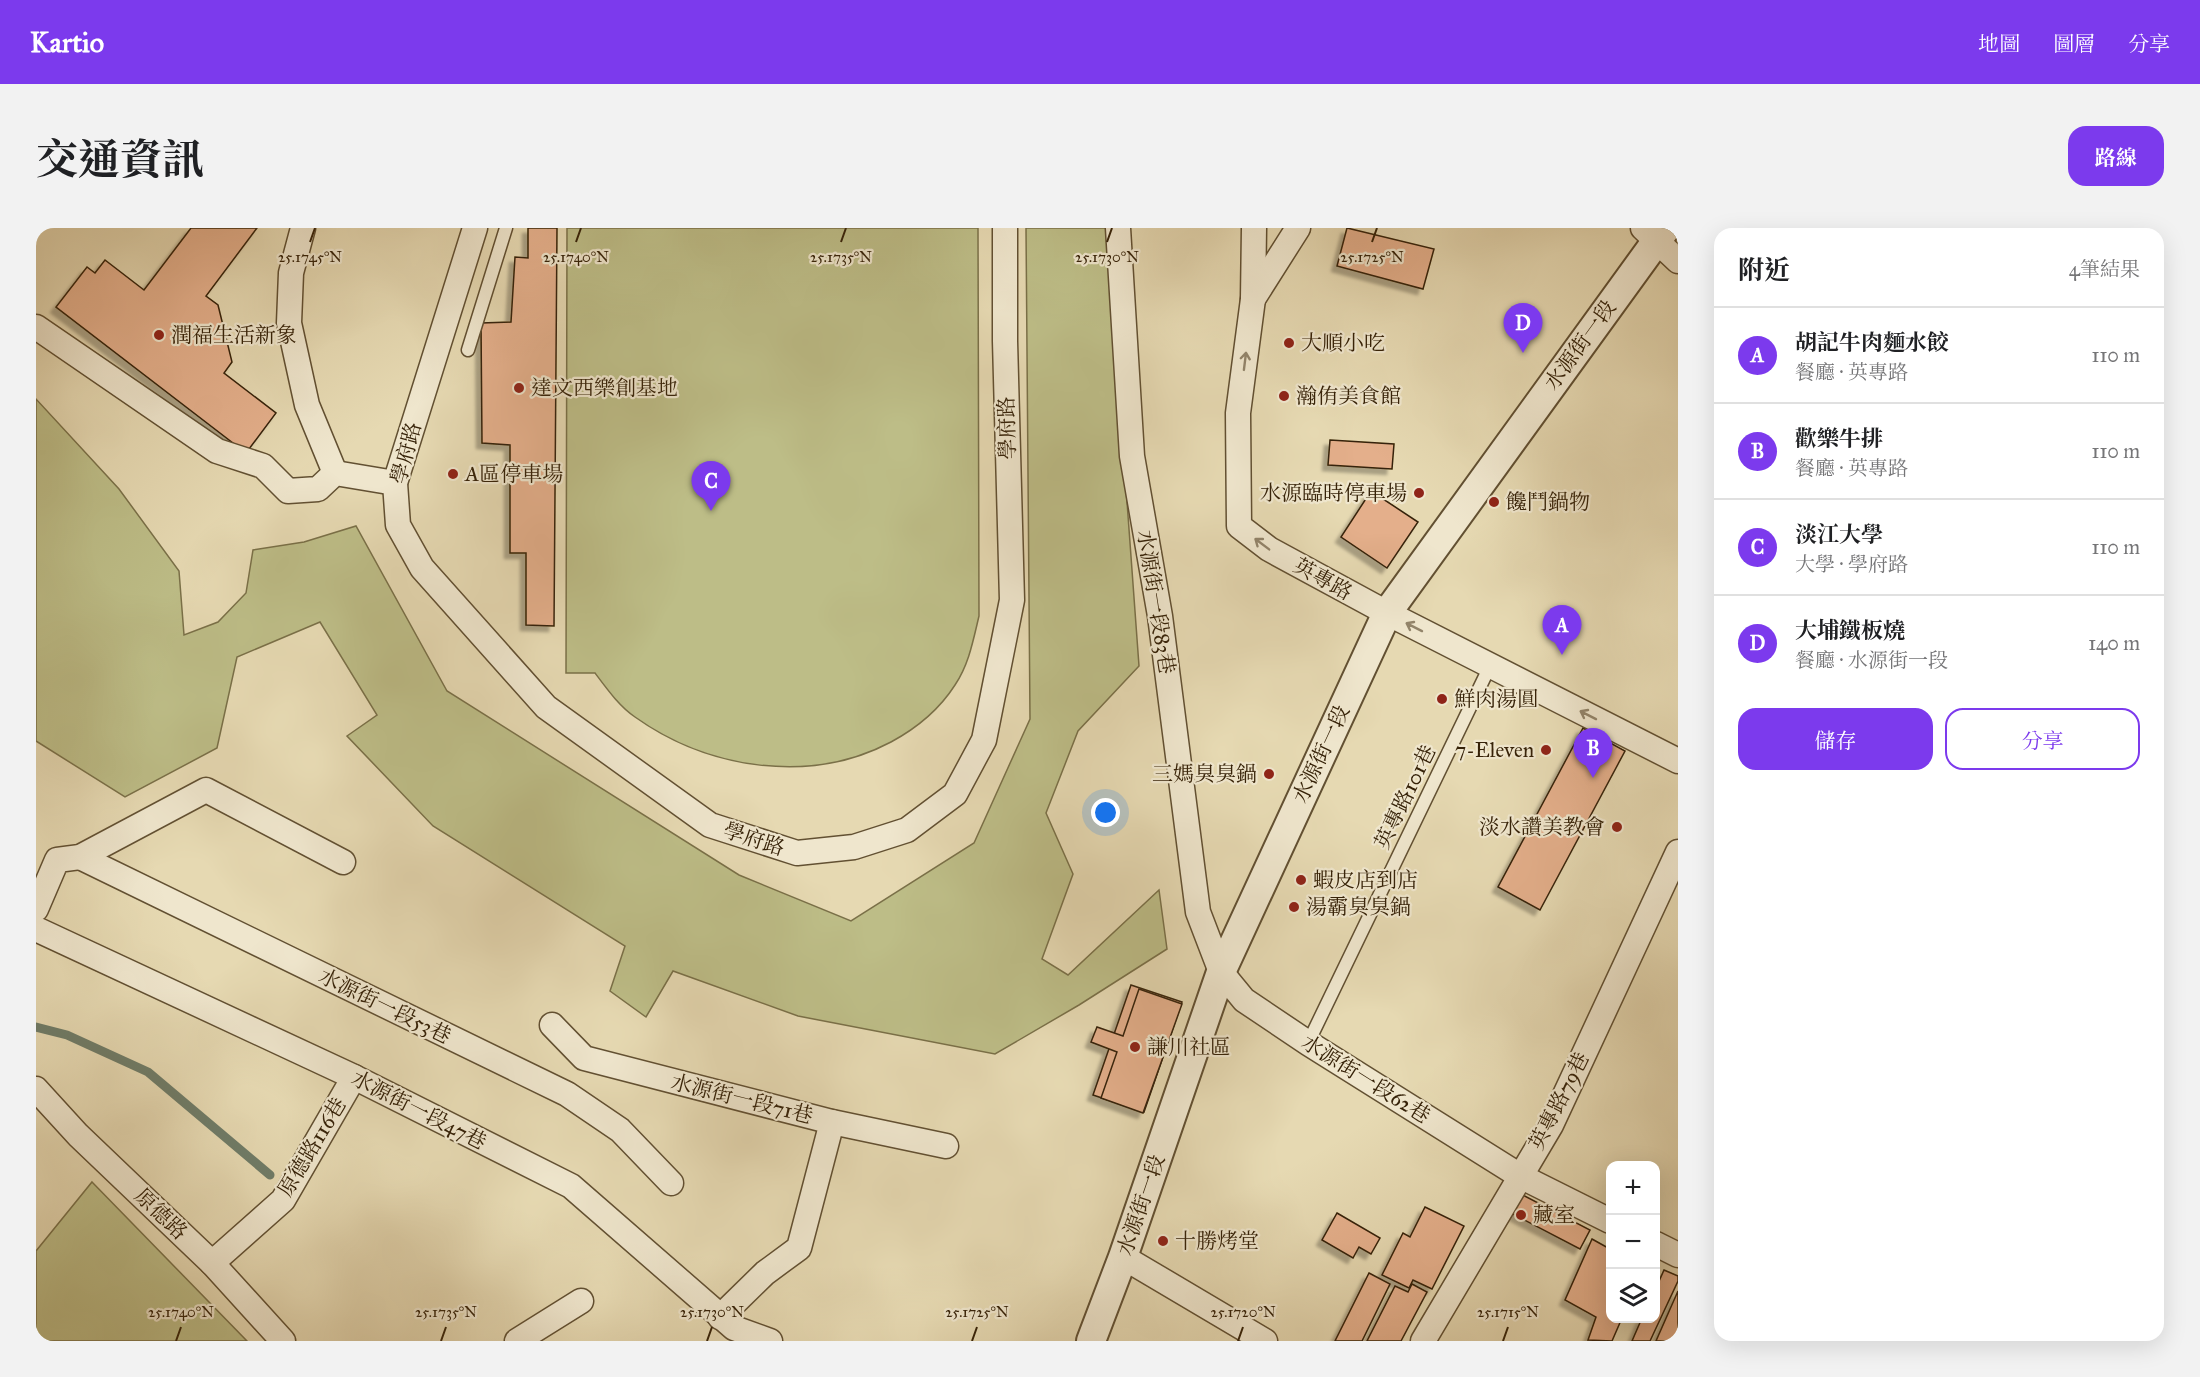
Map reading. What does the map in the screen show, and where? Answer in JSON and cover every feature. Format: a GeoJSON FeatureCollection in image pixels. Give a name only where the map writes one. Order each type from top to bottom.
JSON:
{"type":"FeatureCollection","features":[{"type":"Feature","properties":{"kind":"street"},"geometry":{"type":"LineString","coordinates":[[303,228],[291,273],[289,323],[307,405],[335,473]]}},
{"type":"Feature","properties":{"kind":"street","name":"學府路"},"geometry":{"type":"LineString","coordinates":[[475,228],[395,483],[398,525],[422,568],[546,706],[710,825],[797,853],[854,847],[906,830],[955,794],[984,740],[1012,600],[1005,341],[1005,228]]}},
{"type":"Feature","properties":{"kind":"street","name":"水源街一段83巷"},"geometry":{"type":"LineString","coordinates":[[1118,228],[1132,456],[1160,616],[1198,912],[1221,972]]}},
{"type":"Feature","properties":{"kind":"street","name":"英專路"},"geometry":{"type":"LineString","coordinates":[[1254,228],[1253,298],[1238,413],[1239,526],[1269,549],[1387,614],[1678,760]]}},
{"type":"Feature","properties":{"kind":"street"},"geometry":{"type":"LineString","coordinates":[[1253,298],[1298,228]]}},
{"type":"Feature","properties":{"kind":"street"},"geometry":{"type":"LineString","coordinates":[[1655,232],[1678,261]]}},
{"type":"Feature","properties":{"kind":"street","name":"水源街一段"},"geometry":{"type":"LineString","coordinates":[[1091,1341],[1123,1257],[1221,972],[1387,614],[1655,232]]}},
{"type":"Feature","properties":{"kind":"street"},"geometry":{"type":"LineString","coordinates":[[44,331],[217,451],[263,466],[288,491],[318,489],[335,473]]}},
{"type":"Feature","properties":{"kind":"street"},"geometry":{"type":"LineString","coordinates":[[335,473],[395,483]]}},
{"type":"Feature","properties":{"kind":"street"},"geometry":{"type":"LineString","coordinates":[[36,909],[58,858],[206,790],[342,862]]}},
{"type":"Feature","properties":{"kind":"street","name":"英專路79巷"},"geometry":{"type":"LineString","coordinates":[[1423,1341],[1551,1125],[1678,852]]}},
{"type":"Feature","properties":{"kind":"street","name":"水源街一段53巷"},"geometry":{"type":"LineString","coordinates":[[58,858],[567,1094],[620,1130],[671,1183]]}},
{"type":"Feature","properties":{"kind":"street","name":"水源街一段47巷"},"geometry":{"type":"LineString","coordinates":[[36,929],[354,1077],[571,1186],[734,1328],[770,1341]]}},
{"type":"Feature","properties":{"kind":"street","name":"水源街一段62巷"},"geometry":{"type":"LineString","coordinates":[[1221,972],[1244,1000],[1308,1043],[1520,1176],[1606,1219]]}},
{"type":"Feature","properties":{"kind":"street"},"geometry":{"type":"LineString","coordinates":[[552,1025],[585,1058],[567,1094]]}},
{"type":"Feature","properties":{"kind":"street","name":"水源街一段71巷"},"geometry":{"type":"LineString","coordinates":[[585,1058],[831,1122],[946,1146]]}},
{"type":"Feature","properties":{"kind":"street","name":"原德路116巷"},"geometry":{"type":"LineString","coordinates":[[212,1263],[283,1200],[354,1077]]}},
{"type":"Feature","properties":{"kind":"street","name":"原德路"},"geometry":{"type":"LineString","coordinates":[[36,1089],[78,1135],[212,1263],[283,1341]]}},
{"type":"Feature","properties":{"kind":"street"},"geometry":{"type":"LineString","coordinates":[[720,1317],[765,1273],[799,1248],[831,1122]]}},
{"type":"Feature","properties":{"kind":"street"},"geometry":{"type":"LineString","coordinates":[[1123,1257],[1265,1341]]}},
{"type":"Feature","properties":{"kind":"street"},"geometry":{"type":"LineString","coordinates":[[517,1341],[581,1301]]}},
{"type":"Feature","properties":{"kind":"lane"},"geometry":{"type":"LineString","coordinates":[[468,350],[506,228]]}},
{"type":"Feature","properties":{"kind":"lane","name":"英專路101巷"},"geometry":{"type":"LineString","coordinates":[[1308,1043],[1490,666]]}},
{"type":"Feature","properties":{"kind":"green space"},"geometry":{"type":"Polygon","coordinates":[[[567,228],[978,228],[979,616],[967,661],[960,677],[935,710],[910,731],[860,755],[827,764],[794,767],[760,765],[727,759],[694,749],[664,735],[624,708],[595,673],[566,673],[567,228]]]}},
{"type":"Feature","properties":{"kind":"green space"},"geometry":{"type":"Polygon","coordinates":[[[1026,228],[1107,228],[1139,666],[1078,731],[1046,813],[1073,874],[1042,959],[1068,975],[1159,890],[1167,949],[1079,1005],[995,1054],[798,1016],[673,971],[646,1017],[610,991],[625,946],[433,826],[347,736],[377,715],[320,622],[237,657],[217,748],[125,797],[36,741],[36,399],[119,489],[179,571],[184,635],[218,622],[246,593],[253,550],[304,542],[356,526],[447,691],[739,875],[851,921],[974,843],[1030,719],[1026,228]]]}},
{"type":"Feature","properties":{"kind":"green space"},"geometry":{"type":"Polygon","coordinates":[[[92,1182],[247,1341],[36,1341],[36,1251],[92,1182]]]}},
{"type":"Feature","properties":{"kind":"building","name":"潤福生活新象"},"geometry":{"type":"Polygon","coordinates":[[[191,228],[257,228],[206,296],[218,305],[232,362],[224,373],[276,413],[246,453],[56,307],[87,267],[95,273],[105,260],[144,290],[191,228]]]}},
{"type":"Feature","properties":{"kind":"building"},"geometry":{"type":"Polygon","coordinates":[[[528,228],[557,228],[554,626],[526,625],[526,553],[510,553],[510,445],[482,443],[481,323],[511,322],[515,257],[528,258],[528,228]]]}},
{"type":"Feature","properties":{"kind":"building"},"geometry":{"type":"Polygon","coordinates":[[[1347,228],[1434,249],[1423,289],[1337,266],[1347,228]]]}},
{"type":"Feature","properties":{"kind":"building"},"geometry":{"type":"Polygon","coordinates":[[[1330,440],[1394,444],[1392,469],[1328,465],[1330,440]]]}},
{"type":"Feature","properties":{"kind":"building"},"geometry":{"type":"Polygon","coordinates":[[[1371,491],[1418,522],[1387,568],[1341,537],[1371,491]]]}},
{"type":"Feature","properties":{"kind":"building"},"geometry":{"type":"Polygon","coordinates":[[[1583,728],[1625,751],[1540,910],[1498,887],[1583,728]]]}},
{"type":"Feature","properties":{"kind":"building","name":"謙川社區"},"geometry":{"type":"Polygon","coordinates":[[[1131,985],[1182,1002],[1144,1112],[1093,1095],[1131,985]]]}},
{"type":"Feature","properties":{"kind":"building","name":"謙川社區"},"geometry":{"type":"Polygon","coordinates":[[[1139,989],[1182,1004],[1143,1113],[1101,1098],[1117,1052],[1091,1042],[1097,1027],[1123,1036],[1139,989]]]}},
{"type":"Feature","properties":{"kind":"building"},"geometry":{"type":"Polygon","coordinates":[[[1521,1194],[1590,1230],[1580,1249],[1511,1213],[1521,1194]]]}},
{"type":"Feature","properties":{"kind":"building"},"geometry":{"type":"Polygon","coordinates":[[[1425,1207],[1464,1226],[1432,1289],[1413,1280],[1409,1288],[1382,1275],[1403,1233],[1410,1237],[1425,1207]]]}},
{"type":"Feature","properties":{"kind":"building"},"geometry":{"type":"Polygon","coordinates":[[[1337,1213],[1380,1238],[1371,1254],[1359,1247],[1353,1258],[1322,1240],[1337,1213]]]}},
{"type":"Feature","properties":{"kind":"building"},"geometry":{"type":"Polygon","coordinates":[[[1592,1239],[1606,1247],[1606,1323],[1620,1323],[1612,1341],[1588,1340],[1596,1317],[1565,1300],[1592,1239]]]}},
{"type":"Feature","properties":{"kind":"building"},"geometry":{"type":"Polygon","coordinates":[[[1664,1270],[1678,1276],[1678,1281],[1660,1320],[1660,1279],[1664,1270]]]}},
{"type":"Feature","properties":{"kind":"building"},"geometry":{"type":"Polygon","coordinates":[[[1369,1273],[1390,1284],[1362,1341],[1335,1341],[1369,1273]]]}},
{"type":"Feature","properties":{"kind":"building"},"geometry":{"type":"Polygon","coordinates":[[[1412,1284],[1427,1292],[1401,1341],[1367,1341],[1395,1286],[1408,1292],[1412,1284]]]}},
{"type":"Feature","properties":{"kind":"building"},"geometry":{"type":"Polygon","coordinates":[[[1678,1291],[1678,1341],[1656,1341],[1678,1291]]]}},
{"type":"Feature","properties":{"kind":"building"},"geometry":{"type":"Polygon","coordinates":[[[1640,1323],[1658,1323],[1650,1341],[1632,1341],[1640,1323]]]}},
{"type":"Feature","properties":{"kind":"waterway"},"geometry":{"type":"LineString","coordinates":[[36,1027],[67,1035],[148,1072],[270,1175]]}},
{"type":"Feature","properties":{"kind":"place","name":"潤福生活新象"},"geometry":{"type":"Point","coordinates":[159,335]}},
{"type":"Feature","properties":{"kind":"place","name":"大順小吃"},"geometry":{"type":"Point","coordinates":[1289,343]}},
{"type":"Feature","properties":{"kind":"place","name":"大埔鐵板燒"},"geometry":{"type":"Point","coordinates":[1523,353]}},
{"type":"Feature","properties":{"kind":"place","name":"達文西樂創基地"},"geometry":{"type":"Point","coordinates":[519,388]}},
{"type":"Feature","properties":{"kind":"place","name":"瀚侑美食館"},"geometry":{"type":"Point","coordinates":[1284,396]}},
{"type":"Feature","properties":{"kind":"place","name":"A區停車場"},"geometry":{"type":"Point","coordinates":[453,474]}},
{"type":"Feature","properties":{"kind":"place","name":"水源臨時停車場"},"geometry":{"type":"Point","coordinates":[1419,493]}},
{"type":"Feature","properties":{"kind":"place","name":"饞鬥鍋物"},"geometry":{"type":"Point","coordinates":[1494,502]}},
{"type":"Feature","properties":{"kind":"place","name":"淡江大學"},"geometry":{"type":"Point","coordinates":[711,511]}},
{"type":"Feature","properties":{"kind":"place","name":"胡記牛肉麵水餃"},"geometry":{"type":"Point","coordinates":[1562,655]}},
{"type":"Feature","properties":{"kind":"place","name":"鮮肉湯圓"},"geometry":{"type":"Point","coordinates":[1442,699]}},
{"type":"Feature","properties":{"kind":"place","name":"7-Eleven"},"geometry":{"type":"Point","coordinates":[1546,750]}},
{"type":"Feature","properties":{"kind":"place","name":"三媽臭臭鍋"},"geometry":{"type":"Point","coordinates":[1269,774]}},
{"type":"Feature","properties":{"kind":"place","name":"歡樂牛排"},"geometry":{"type":"Point","coordinates":[1593,778]}},
{"type":"Feature","properties":{"kind":"place","name":"淡水讚美教會"},"geometry":{"type":"Point","coordinates":[1617,827]}},
{"type":"Feature","properties":{"kind":"place","name":"蝦皮店到店"},"geometry":{"type":"Point","coordinates":[1301,880]}},
{"type":"Feature","properties":{"kind":"place","name":"湯霸臭臭鍋"},"geometry":{"type":"Point","coordinates":[1294,907]}},
{"type":"Feature","properties":{"kind":"place","name":"謙川社區"},"geometry":{"type":"Point","coordinates":[1135,1047]}},
{"type":"Feature","properties":{"kind":"place","name":"藏室"},"geometry":{"type":"Point","coordinates":[1521,1215]}},
{"type":"Feature","properties":{"kind":"place","name":"十勝烤堂"},"geometry":{"type":"Point","coordinates":[1163,1241]}}]}
